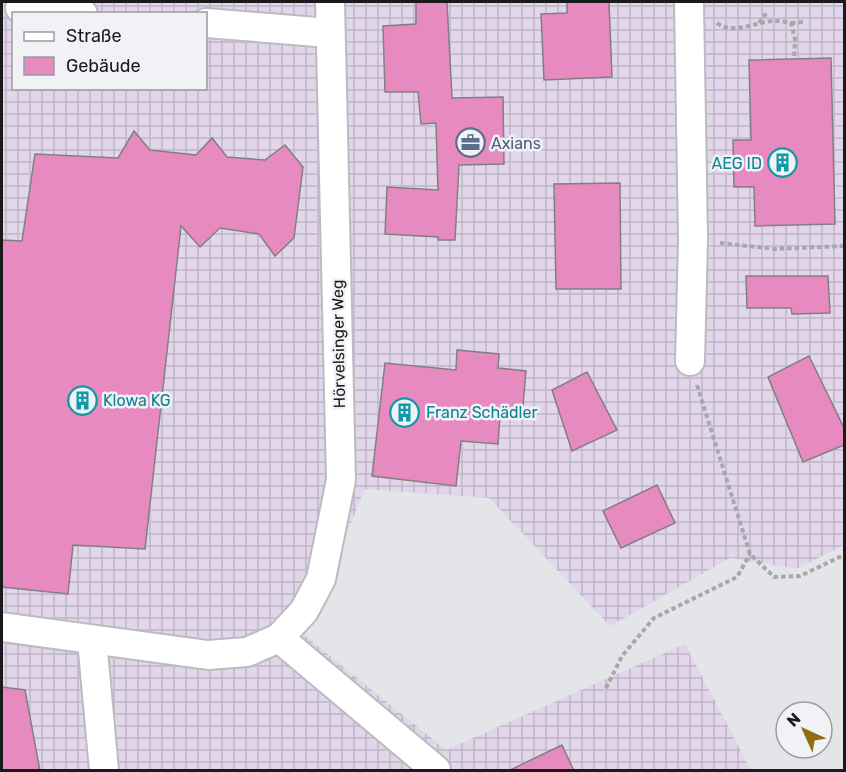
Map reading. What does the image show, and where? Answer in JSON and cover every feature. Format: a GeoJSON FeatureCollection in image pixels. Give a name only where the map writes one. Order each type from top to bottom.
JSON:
{"type":"FeatureCollection","features":[{"type":"Feature","properties":{"kind":"street","name":"Hörvelsinger Weg"},"geometry":{"type":"LineString","coordinates":[[2,627],[208,655],[247,652],[279,638],[304,611],[321,579],[341,480],[330,2]]}},
{"type":"Feature","properties":{"kind":"street"},"geometry":{"type":"LineString","coordinates":[[689,7],[693,240],[690,361]]}},
{"type":"Feature","properties":{"kind":"street"},"geometry":{"type":"LineString","coordinates":[[20,8],[62,12]]}},
{"type":"Feature","properties":{"kind":"street"},"geometry":{"type":"LineString","coordinates":[[207,23],[330,33]]}},
{"type":"Feature","properties":{"kind":"street"},"geometry":{"type":"LineString","coordinates":[[279,638],[436,771]]}},
{"type":"Feature","properties":{"kind":"street"},"geometry":{"type":"LineString","coordinates":[[92,640],[104,771]]}},
{"type":"Feature","properties":{"kind":"path"},"geometry":{"type":"LineString","coordinates":[[689,7],[708,15],[722,27],[742,27],[776,21],[804,22]]}},
{"type":"Feature","properties":{"kind":"path"},"geometry":{"type":"LineString","coordinates":[[759,23],[767,12]]}},
{"type":"Feature","properties":{"kind":"path"},"geometry":{"type":"LineString","coordinates":[[791,23],[795,39],[794,59]]}},
{"type":"Feature","properties":{"kind":"path"},"geometry":{"type":"LineString","coordinates":[[693,240],[775,249],[844,246]]}},
{"type":"Feature","properties":{"kind":"path"},"geometry":{"type":"LineString","coordinates":[[690,361],[750,554],[774,577],[800,576],[844,555]]}},
{"type":"Feature","properties":{"kind":"path"},"geometry":{"type":"LineString","coordinates":[[606,688],[622,656],[654,618],[737,577],[750,554]]}},
{"type":"Feature","properties":{"kind":"shaded area"},"geometry":{"type":"Polygon","coordinates":[[[2,2],[844,2],[844,545],[796,569],[730,558],[610,626],[489,498],[365,489],[304,635],[446,750],[685,644],[751,770],[2,770],[2,2]]]}},
{"type":"Feature","properties":{"kind":"building"},"geometry":{"type":"Polygon","coordinates":[[[416,2],[447,2],[452,98],[503,97],[504,164],[459,165],[455,240],[385,234],[387,187],[438,190],[436,123],[421,124],[418,92],[385,92],[383,26],[416,24],[416,2]]]}},
{"type":"Feature","properties":{"kind":"building"},"geometry":{"type":"Polygon","coordinates":[[[567,2],[609,2],[612,77],[544,80],[541,14],[567,13],[567,2]]]}},
{"type":"Feature","properties":{"kind":"building","name":"AEG ID"},"geometry":{"type":"Polygon","coordinates":[[[831,58],[835,224],[755,226],[754,187],[734,187],[733,140],[751,140],[749,60],[831,58]]]}},
{"type":"Feature","properties":{"kind":"building","name":"Klowa KG"},"geometry":{"type":"Polygon","coordinates":[[[134,131],[150,150],[196,155],[212,138],[227,157],[265,160],[285,145],[303,167],[294,238],[275,256],[259,234],[220,228],[200,247],[181,226],[145,549],[73,545],[68,594],[2,587],[2,240],[22,241],[35,154],[118,158],[134,131]]]}},
{"type":"Feature","properties":{"kind":"building"},"geometry":{"type":"Polygon","coordinates":[[[620,183],[621,289],[556,289],[554,184],[620,183]]]}},
{"type":"Feature","properties":{"kind":"building"},"geometry":{"type":"Polygon","coordinates":[[[746,276],[828,276],[830,313],[792,314],[791,308],[747,308],[746,276]]]}},
{"type":"Feature","properties":{"kind":"building"},"geometry":{"type":"Polygon","coordinates":[[[457,350],[499,354],[498,368],[526,371],[522,417],[500,415],[498,444],[461,441],[456,486],[372,476],[385,363],[456,370],[457,350]]]}},
{"type":"Feature","properties":{"kind":"building"},"geometry":{"type":"Polygon","coordinates":[[[809,356],[844,428],[844,445],[803,462],[768,377],[809,356]]]}},
{"type":"Feature","properties":{"kind":"building"},"geometry":{"type":"Polygon","coordinates":[[[587,372],[617,430],[572,451],[552,390],[587,372]]]}},
{"type":"Feature","properties":{"kind":"building"},"geometry":{"type":"Polygon","coordinates":[[[657,485],[675,523],[621,548],[603,511],[657,485]]]}},
{"type":"Feature","properties":{"kind":"building"},"geometry":{"type":"Polygon","coordinates":[[[2,687],[25,690],[40,771],[2,771],[2,687]]]}},
{"type":"Feature","properties":{"kind":"building"},"geometry":{"type":"Polygon","coordinates":[[[562,745],[574,771],[508,771],[562,745]]]}},
{"type":"Feature","properties":{"kind":"place","name":"Axians"},"geometry":{"type":"Point","coordinates":[470,143]}},
{"type":"Feature","properties":{"kind":"place","name":"AEG ID"},"geometry":{"type":"Point","coordinates":[783,163]}},
{"type":"Feature","properties":{"kind":"place","name":"Klowa KG"},"geometry":{"type":"Point","coordinates":[82,400]}},
{"type":"Feature","properties":{"kind":"place","name":"Franz Schädler"},"geometry":{"type":"Point","coordinates":[405,412]}}]}
